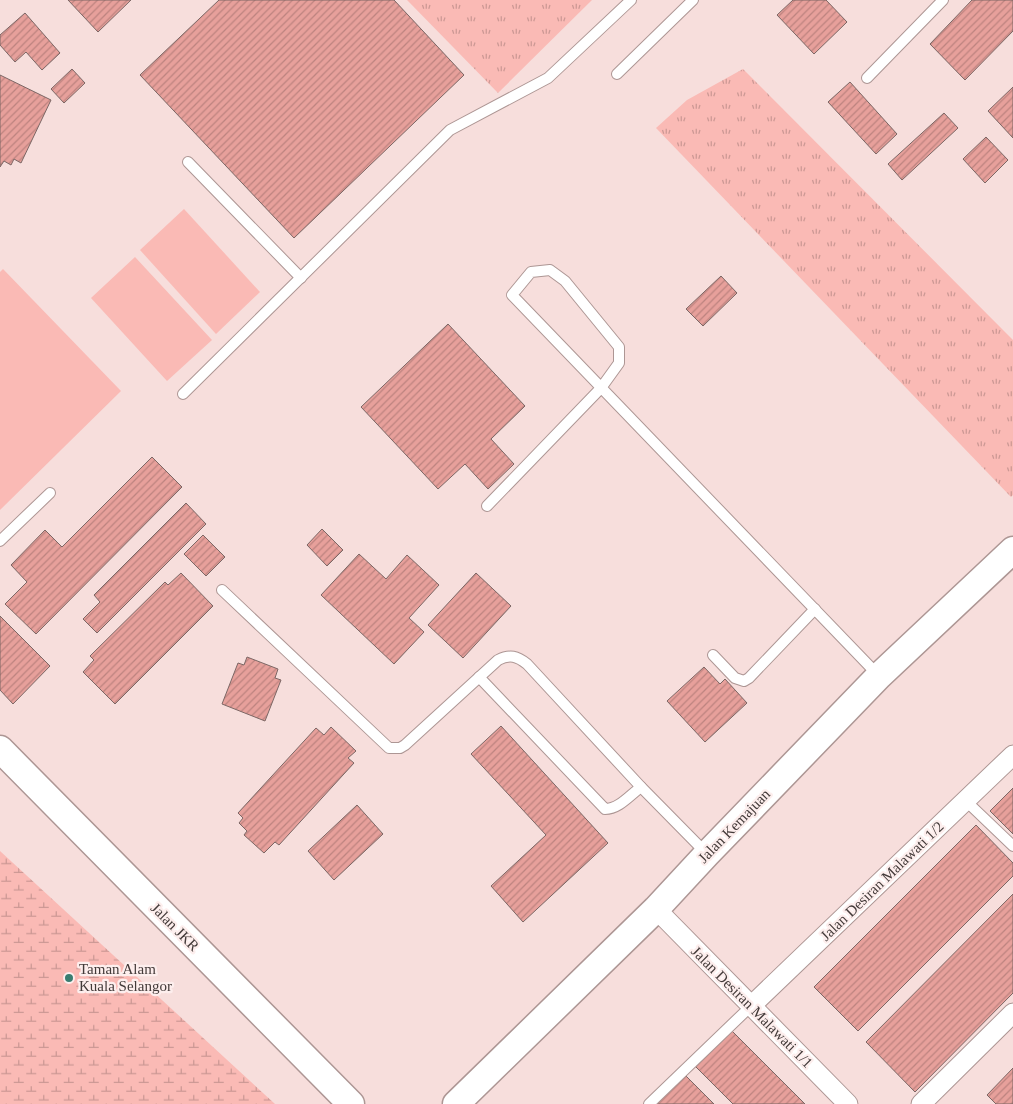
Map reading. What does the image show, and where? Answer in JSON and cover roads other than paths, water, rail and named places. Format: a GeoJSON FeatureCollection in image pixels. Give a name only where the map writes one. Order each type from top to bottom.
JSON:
{"type":"FeatureCollection","features":[{"type":"Feature","properties":{"kind":"street","name":"Jalan Kemajuan"},"geometry":{"type":"LineString","coordinates":[[456,1104],[656,909],[879,676],[1013,550]]}},
{"type":"Feature","properties":{"kind":"street","name":"Jalan JKR"},"geometry":{"type":"LineString","coordinates":[[0,749],[351,1104]]}},
{"type":"Feature","properties":{"kind":"street","name":"Jalan Desiran Malawati 1/2"},"geometry":{"type":"LineString","coordinates":[[751,1006],[1013,755]]}},
{"type":"Feature","properties":{"kind":"street","name":"Jalan Desiran Malawati 1/1"},"geometry":{"type":"LineString","coordinates":[[656,909],[848,1104]]}},
{"type":"Feature","properties":{"kind":"street"},"geometry":{"type":"LineString","coordinates":[[921,1104],[1013,1014]]}},
{"type":"Feature","properties":{"kind":"lane"},"geometry":{"type":"LineString","coordinates":[[183,394],[450,130],[548,78],[631,0]]}},
{"type":"Feature","properties":{"kind":"lane"},"geometry":{"type":"LineString","coordinates":[[617,74],[693,0]]}},
{"type":"Feature","properties":{"kind":"lane"},"geometry":{"type":"LineString","coordinates":[[866,78],[943,0]]}},
{"type":"Feature","properties":{"kind":"lane"},"geometry":{"type":"LineString","coordinates":[[188,162],[301,278]]}},
{"type":"Feature","properties":{"kind":"lane"},"geometry":{"type":"LineString","coordinates":[[487,506],[601,388],[619,363],[619,347],[565,281],[550,270],[531,272],[512,296],[601,388],[814,609],[879,676]]}},
{"type":"Feature","properties":{"kind":"lane"},"geometry":{"type":"LineString","coordinates":[[0,542],[50,493]]}},
{"type":"Feature","properties":{"kind":"lane"},"geometry":{"type":"LineString","coordinates":[[222,590],[389,748],[395,749],[405,745],[498,660],[513,655],[520,658],[641,787],[707,854]]}},
{"type":"Feature","properties":{"kind":"lane"},"geometry":{"type":"LineString","coordinates":[[713,655],[735,678],[744,681],[814,609]]}},
{"type":"Feature","properties":{"kind":"lane"},"geometry":{"type":"LineString","coordinates":[[479,677],[605,809],[617,806],[641,787]]}},
{"type":"Feature","properties":{"kind":"lane"},"geometry":{"type":"LineString","coordinates":[[966,801],[1013,846]]}},
{"type":"Feature","properties":{"kind":"lane"},"geometry":{"type":"LineString","coordinates":[[649,1104],[751,1006]]}},
{"type":"Feature","properties":{"kind":"place","name":"Taman Alam Kuala Selangor"},"geometry":{"type":"Point","coordinates":[69,978]}}]}
